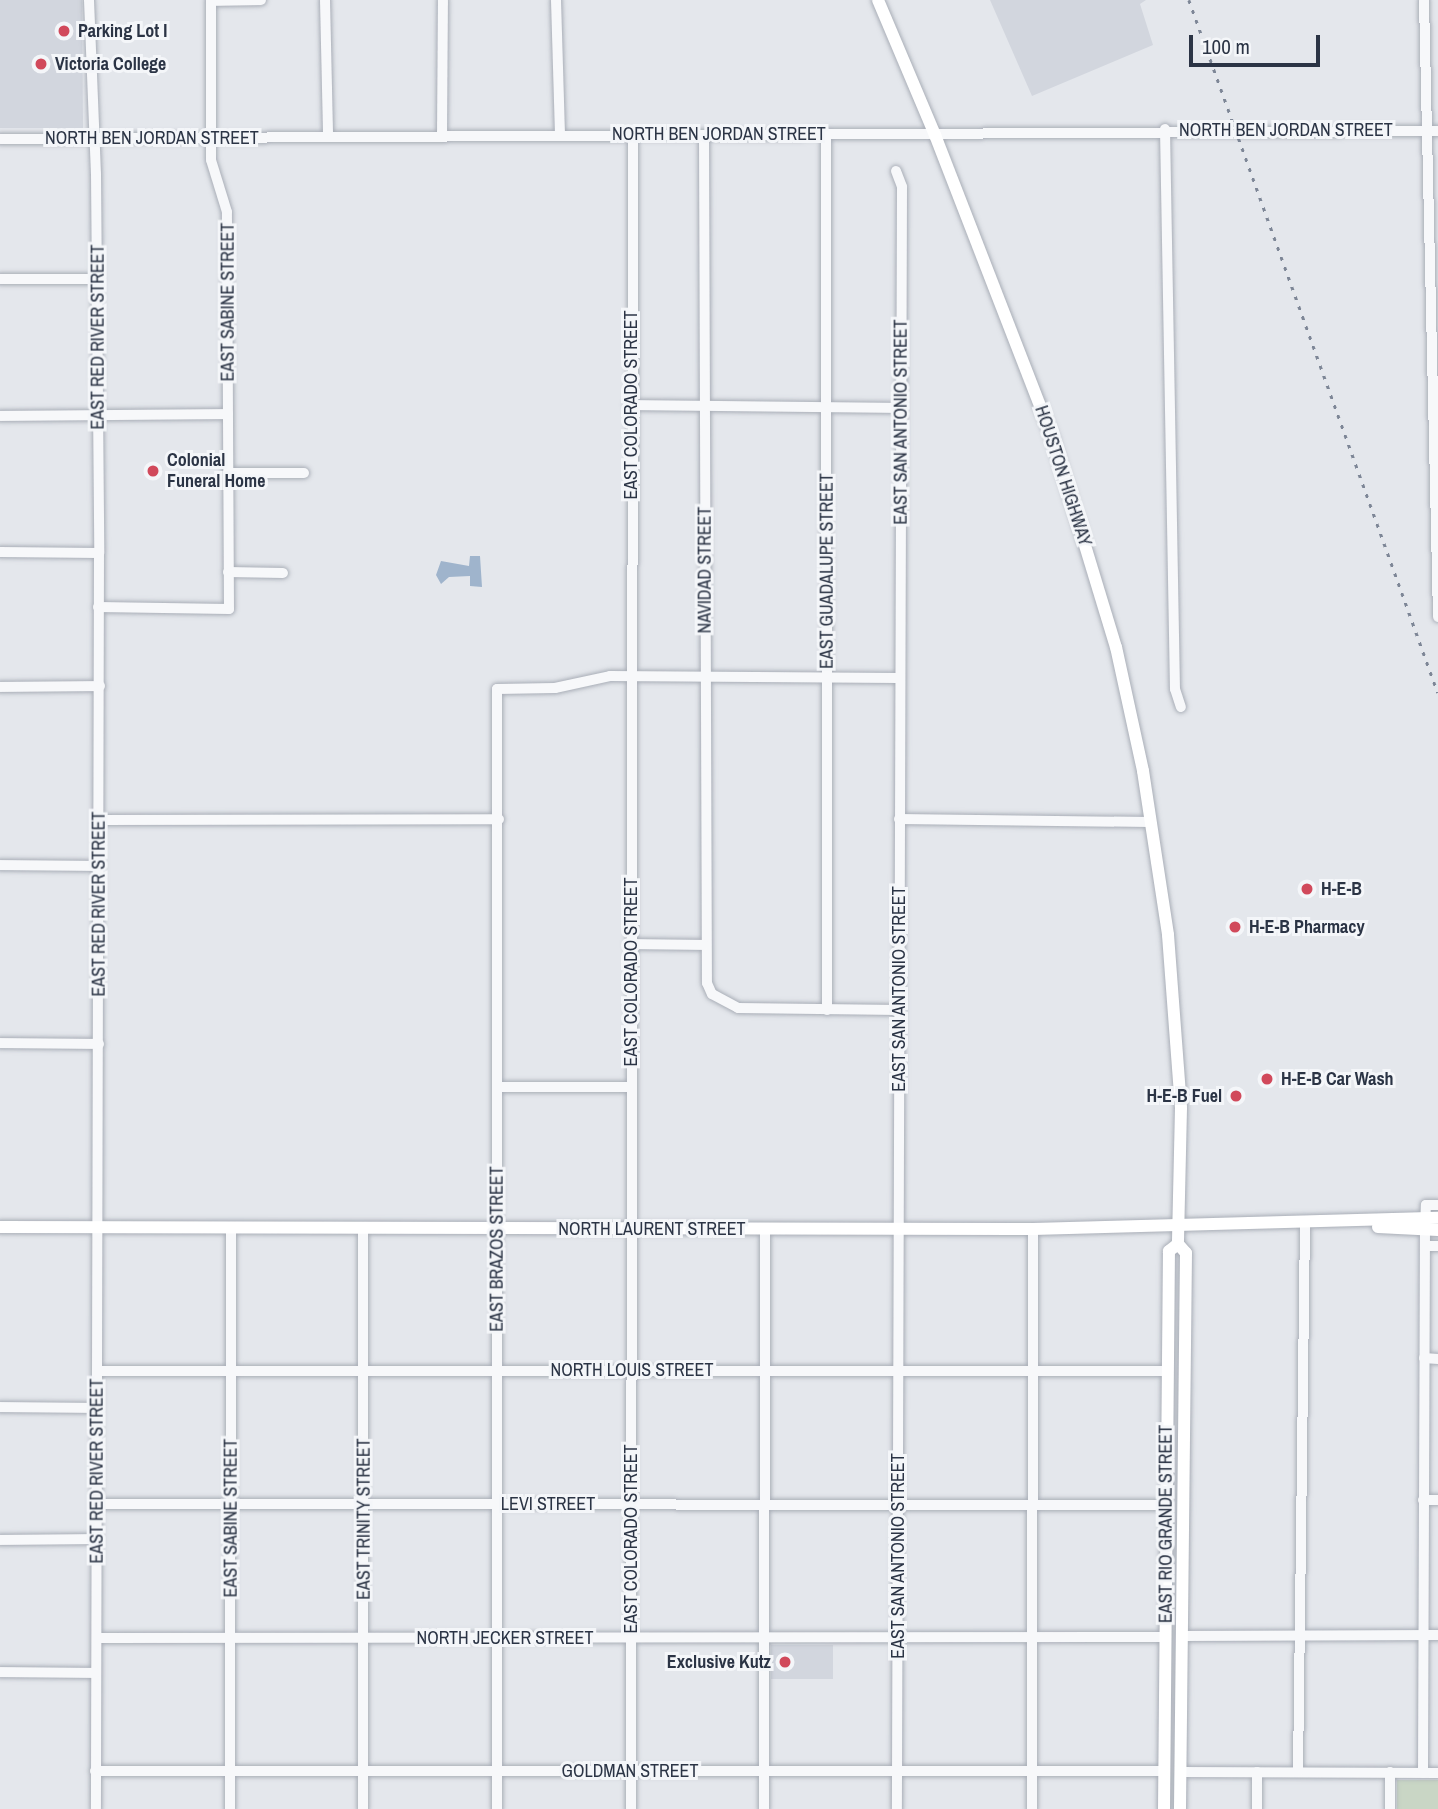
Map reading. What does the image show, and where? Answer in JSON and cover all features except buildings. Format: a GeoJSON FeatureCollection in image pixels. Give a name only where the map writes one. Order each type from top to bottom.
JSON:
{"type":"FeatureCollection","features":[{"type":"Feature","properties":{"kind":"main road","name":"HOUSTON HIGHWAY"},"geometry":{"type":"LineString","coordinates":[[878,0],[935,135],[1076,509],[1116,647],[1143,771],[1172,975]]}},
{"type":"Feature","properties":{"kind":"main road","name":"EAST RIO GRANDE STREET"},"geometry":{"type":"LineString","coordinates":[[1172,975],[1183,1163],[1178,1244],[1185,1253],[1179,1809]]}},
{"type":"Feature","properties":{"kind":"main road","name":"NORTH LAURENT STREET"},"geometry":{"type":"LineString","coordinates":[[0,1227],[633,1230],[1432,1224]]}},
{"type":"Feature","properties":{"kind":"main road","name":"EAST RIO GRANDE STREET"},"geometry":{"type":"LineString","coordinates":[[1164,1809],[1169,1251],[1178,1244]]}},
{"type":"Feature","properties":{"kind":"main road"},"geometry":{"type":"LineString","coordinates":[[1165,1735],[1173,1745],[1173,1766],[1180,1772]]}},
{"type":"Feature","properties":{"kind":"main road"},"geometry":{"type":"LineString","coordinates":[[1165,1771],[1171,1777],[1179,1809]]}},
{"type":"Feature","properties":{"kind":"street","name":"EAST RED RIVER STREET"},"geometry":{"type":"LineString","coordinates":[[89,0],[98,279],[100,686],[96,1809]]}},
{"type":"Feature","properties":{"kind":"street"},"geometry":{"type":"LineString","coordinates":[[211,0],[261,0]]}},
{"type":"Feature","properties":{"kind":"street","name":"EAST SABINE STREET"},"geometry":{"type":"LineString","coordinates":[[98,607],[229,609],[228,212],[226,197],[212,171],[211,0]]}},
{"type":"Feature","properties":{"kind":"street"},"geometry":{"type":"LineString","coordinates":[[325,0],[328,137]]}},
{"type":"Feature","properties":{"kind":"street"},"geometry":{"type":"LineString","coordinates":[[443,0],[443,136]]}},
{"type":"Feature","properties":{"kind":"street"},"geometry":{"type":"LineString","coordinates":[[556,0],[560,135]]}},
{"type":"Feature","properties":{"kind":"street"},"geometry":{"type":"LineString","coordinates":[[1424,0],[1432,131],[1438,617]]}},
{"type":"Feature","properties":{"kind":"street","name":"NORTH BEN JORDAN STREET"},"geometry":{"type":"LineString","coordinates":[[0,139],[826,133],[935,135],[1165,129],[1432,131]]}},
{"type":"Feature","properties":{"kind":"street"},"geometry":{"type":"LineString","coordinates":[[1165,129],[1175,688],[1181,707]]}},
{"type":"Feature","properties":{"kind":"street","name":"EAST GUADALUPE STREET"},"geometry":{"type":"LineString","coordinates":[[826,133],[827,1010]]}},
{"type":"Feature","properties":{"kind":"street","name":"EAST COLORADO STREET"},"geometry":{"type":"LineString","coordinates":[[631,1809],[633,1230],[630,405],[633,135]]}},
{"type":"Feature","properties":{"kind":"street","name":"NAVIDAD STREET"},"geometry":{"type":"LineString","coordinates":[[704,135],[704,945],[707,983],[720,1000],[738,1008],[827,1010]]}},
{"type":"Feature","properties":{"kind":"street","name":"EAST SAN ANTONIO STREET"},"geometry":{"type":"LineString","coordinates":[[896,171],[902,187],[897,1809]]}},
{"type":"Feature","properties":{"kind":"street"},"geometry":{"type":"LineString","coordinates":[[0,279],[98,279]]}},
{"type":"Feature","properties":{"kind":"street"},"geometry":{"type":"LineString","coordinates":[[630,405],[901,408]]}},
{"type":"Feature","properties":{"kind":"street"},"geometry":{"type":"LineString","coordinates":[[0,416],[228,414]]}},
{"type":"Feature","properties":{"kind":"street"},"geometry":{"type":"LineString","coordinates":[[228,473],[304,473]]}},
{"type":"Feature","properties":{"kind":"street"},"geometry":{"type":"LineString","coordinates":[[0,552],[99,553]]}},
{"type":"Feature","properties":{"kind":"street"},"geometry":{"type":"LineString","coordinates":[[229,572],[284,573]]}},
{"type":"Feature","properties":{"kind":"street","name":"EAST BRAZOS STREET"},"geometry":{"type":"LineString","coordinates":[[496,1809],[499,819],[497,689],[555,688],[597,677],[631,677]]}},
{"type":"Feature","properties":{"kind":"street"},"geometry":{"type":"LineString","coordinates":[[631,677],[899,678]]}},
{"type":"Feature","properties":{"kind":"street"},"geometry":{"type":"LineString","coordinates":[[0,687],[100,686]]}},
{"type":"Feature","properties":{"kind":"street"},"geometry":{"type":"LineString","coordinates":[[99,820],[499,819]]}},
{"type":"Feature","properties":{"kind":"street"},"geometry":{"type":"LineString","coordinates":[[899,820],[1150,822]]}},
{"type":"Feature","properties":{"kind":"street"},"geometry":{"type":"LineString","coordinates":[[0,865],[99,866]]}},
{"type":"Feature","properties":{"kind":"street"},"geometry":{"type":"LineString","coordinates":[[631,944],[704,945]]}},
{"type":"Feature","properties":{"kind":"street"},"geometry":{"type":"LineString","coordinates":[[827,1010],[899,1010]]}},
{"type":"Feature","properties":{"kind":"street"},"geometry":{"type":"LineString","coordinates":[[0,1043],[99,1044]]}},
{"type":"Feature","properties":{"kind":"street"},"geometry":{"type":"LineString","coordinates":[[497,1087],[632,1087]]}},
{"type":"Feature","properties":{"kind":"street"},"geometry":{"type":"LineString","coordinates":[[1423,1773],[1425,1246],[1432,1224],[1426,1205],[1438,1205]]}},
{"type":"Feature","properties":{"kind":"street"},"geometry":{"type":"LineString","coordinates":[[1298,1772],[1305,1223]]}},
{"type":"Feature","properties":{"kind":"street","name":"EAST SABINE STREET"},"geometry":{"type":"LineString","coordinates":[[230,1809],[231,1228]]}},
{"type":"Feature","properties":{"kind":"street","name":"EAST TRINITY STREET"},"geometry":{"type":"LineString","coordinates":[[363,1228],[363,1809]]}},
{"type":"Feature","properties":{"kind":"street"},"geometry":{"type":"LineString","coordinates":[[764,1809],[765,1228]]}},
{"type":"Feature","properties":{"kind":"street"},"geometry":{"type":"LineString","coordinates":[[1032,1229],[1032,1809]]}},
{"type":"Feature","properties":{"kind":"street"},"geometry":{"type":"LineString","coordinates":[[1425,1246],[1438,1246]]}},
{"type":"Feature","properties":{"kind":"street"},"geometry":{"type":"LineString","coordinates":[[1424,1358],[1438,1359]]}},
{"type":"Feature","properties":{"kind":"street","name":"NORTH LOUIS STREET"},"geometry":{"type":"LineString","coordinates":[[97,1371],[1168,1371]]}},
{"type":"Feature","properties":{"kind":"street"},"geometry":{"type":"LineString","coordinates":[[0,1407],[97,1408]]}},
{"type":"Feature","properties":{"kind":"street"},"geometry":{"type":"LineString","coordinates":[[1423,1500],[1438,1500]]}},
{"type":"Feature","properties":{"kind":"street","name":"LEVI STREET"},"geometry":{"type":"LineString","coordinates":[[97,1504],[1166,1505]]}},
{"type":"Feature","properties":{"kind":"street"},"geometry":{"type":"LineString","coordinates":[[0,1540],[97,1539]]}},
{"type":"Feature","properties":{"kind":"street"},"geometry":{"type":"LineString","coordinates":[[1181,1636],[1438,1635]]}},
{"type":"Feature","properties":{"kind":"street","name":"NORTH JECKER STREET"},"geometry":{"type":"LineString","coordinates":[[97,1639],[1166,1637]]}},
{"type":"Feature","properties":{"kind":"street"},"geometry":{"type":"LineString","coordinates":[[0,1672],[95,1673]]}},
{"type":"Feature","properties":{"kind":"street","name":"GOLDMAN STREET"},"geometry":{"type":"LineString","coordinates":[[95,1771],[1165,1771]]}},
{"type":"Feature","properties":{"kind":"street"},"geometry":{"type":"LineString","coordinates":[[1180,1772],[1438,1773]]}},
{"type":"Feature","properties":{"kind":"street"},"geometry":{"type":"LineString","coordinates":[[1256,1809],[1257,1772]]}},
{"type":"Feature","properties":{"kind":"street"},"geometry":{"type":"LineString","coordinates":[[1390,1772],[1390,1809]]}},
{"type":"Feature","properties":{"kind":"shaded area","name":"Victoria College"},"geometry":{"type":"Polygon","coordinates":[[[0,0],[82,0],[83,128],[0,128],[0,0]]]}},
{"type":"Feature","properties":{"kind":"shaded area"},"geometry":{"type":"Polygon","coordinates":[[[990,0],[1146,0],[1140,4],[1153,45],[1032,96],[990,0]]]}},
{"type":"Feature","properties":{"kind":"shaded area"},"geometry":{"type":"Polygon","coordinates":[[[771,1645],[833,1645],[833,1679],[771,1679],[771,1645]]]}},
{"type":"Feature","properties":{"kind":"green space"},"geometry":{"type":"Polygon","coordinates":[[[1397,1780],[1438,1780],[1438,1809],[1397,1809],[1397,1780]]]}},
{"type":"Feature","properties":{"kind":"water"},"geometry":{"type":"Polygon","coordinates":[[[470,556],[480,556],[482,587],[470,586],[470,576],[449,577],[441,584],[436,575],[441,561],[469,566],[470,556]]]}},
{"type":"Feature","properties":{"kind":"railway"},"geometry":{"type":"LineString","coordinates":[[1189,0],[1438,693]]}},
{"type":"Feature","properties":{"kind":"place","name":"Parking Lot I"},"geometry":{"type":"Point","coordinates":[64,31]}},
{"type":"Feature","properties":{"kind":"place","name":"Victoria College"},"geometry":{"type":"Point","coordinates":[41,64]}},
{"type":"Feature","properties":{"kind":"place","name":"Colonial Funeral Home"},"geometry":{"type":"Point","coordinates":[153,471]}},
{"type":"Feature","properties":{"kind":"place","name":"H-E-B"},"geometry":{"type":"Point","coordinates":[1307,889]}},
{"type":"Feature","properties":{"kind":"place","name":"H-E-B Pharmacy"},"geometry":{"type":"Point","coordinates":[1235,927]}},
{"type":"Feature","properties":{"kind":"place","name":"H-E-B Car Wash"},"geometry":{"type":"Point","coordinates":[1267,1079]}},
{"type":"Feature","properties":{"kind":"place","name":"H-E-B Fuel"},"geometry":{"type":"Point","coordinates":[1236,1096]}},
{"type":"Feature","properties":{"kind":"place","name":"Exclusive Kutz"},"geometry":{"type":"Point","coordinates":[785,1662]}}]}
